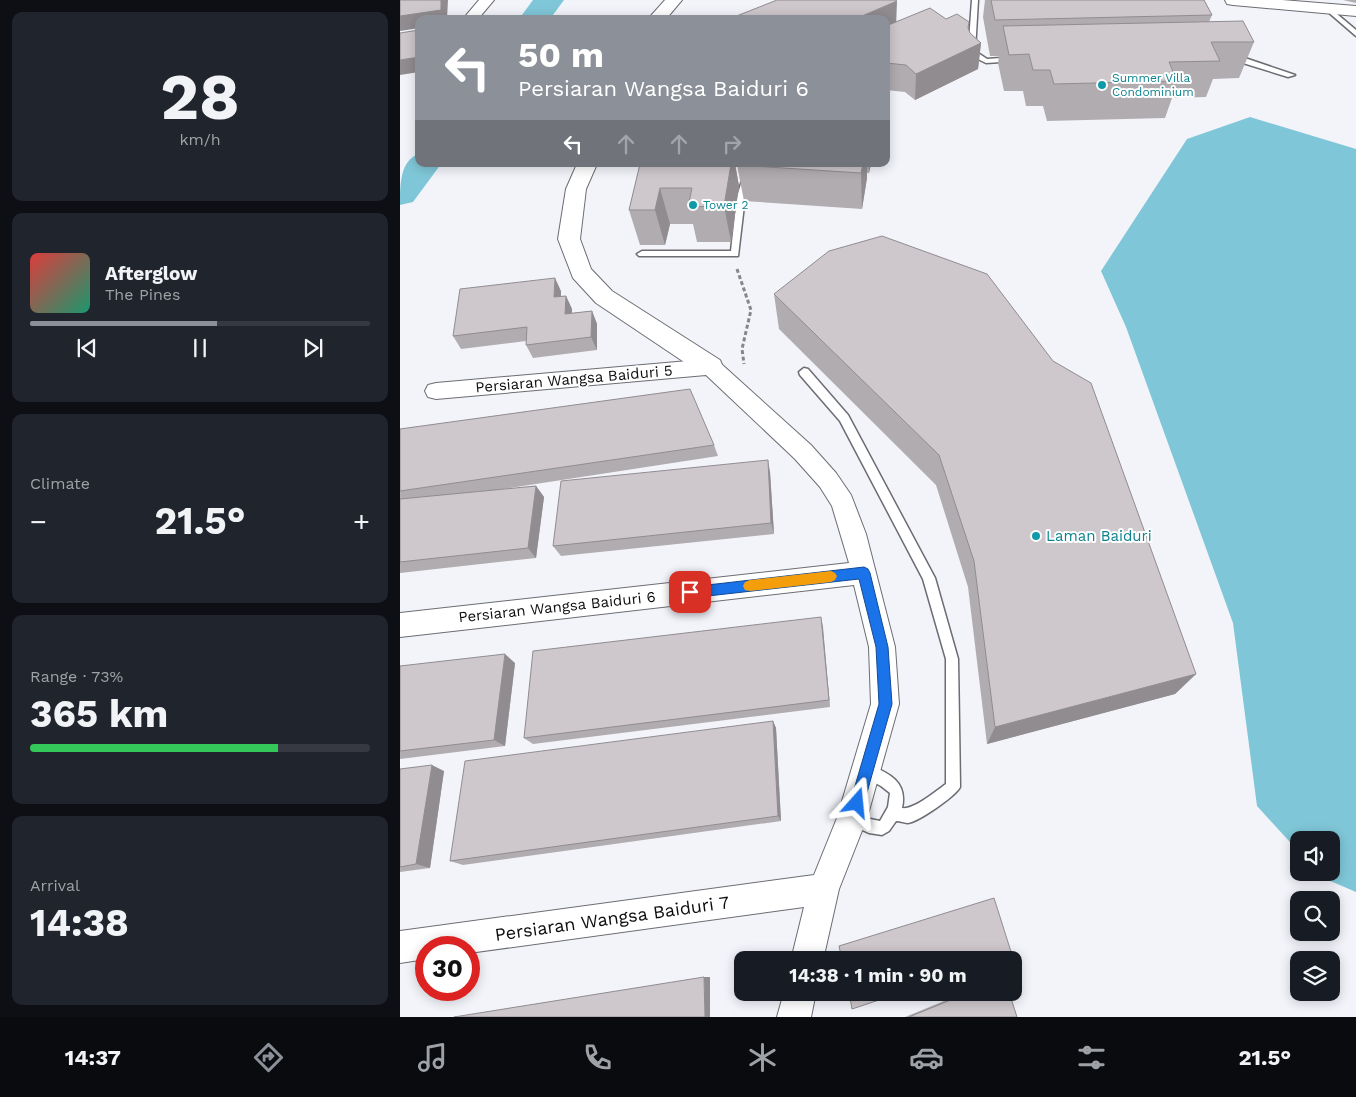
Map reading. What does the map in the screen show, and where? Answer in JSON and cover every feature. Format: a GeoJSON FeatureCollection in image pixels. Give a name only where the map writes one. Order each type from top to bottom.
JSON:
{"type":"FeatureCollection","features":[{"type":"Feature","properties":{"kind":"street"},"geometry":{"type":"LineString","coordinates":[[474,15],[487,0]]}},
{"type":"Feature","properties":{"kind":"street"},"geometry":{"type":"LineString","coordinates":[[660,15],[674,0]]}},
{"type":"Feature","properties":{"kind":"street"},"geometry":{"type":"LineString","coordinates":[[1233,0],[1356,11]]}},
{"type":"Feature","properties":{"kind":"street"},"geometry":{"type":"LineString","coordinates":[[586,167],[576,190],[569,239],[582,272],[604,297],[711,368],[803,452],[828,480],[843,502],[854,534],[882,647],[885,704],[867,772],[852,818],[824,889],[809,951]]}},
{"type":"Feature","properties":{"kind":"street","name":"Persiaran Wangsa Baiduri 5"},"geometry":{"type":"LineString","coordinates":[[436,390],[711,368]]}},
{"type":"Feature","properties":{"kind":"street","name":"Persiaran Wangsa Baiduri 6"},"geometry":{"type":"LineString","coordinates":[[400,625],[864,573]]}},
{"type":"Feature","properties":{"kind":"street","name":"Persiaran Wangsa Baiduri 7"},"geometry":{"type":"LineString","coordinates":[[400,947],[824,889]]}},
{"type":"Feature","properties":{"kind":"street"},"geometry":{"type":"LineString","coordinates":[[794,1017],[798,1001]]}},
{"type":"Feature","properties":{"kind":"lane"},"geometry":{"type":"LineString","coordinates":[[975,0],[971,52],[986,61],[1022,59]]}},
{"type":"Feature","properties":{"kind":"lane"},"geometry":{"type":"LineString","coordinates":[[1329,10],[1356,34]]}},
{"type":"Feature","properties":{"kind":"lane"},"geometry":{"type":"LineString","coordinates":[[1224,55],[1291,74]]}},
{"type":"Feature","properties":{"kind":"lane"},"geometry":{"type":"LineString","coordinates":[[642,254],[735,254],[741,197],[750,167]]}},
{"type":"Feature","properties":{"kind":"lane"},"geometry":{"type":"LineString","coordinates":[[804,372],[844,418],[929,578],[952,659],[953,787],[930,804],[908,816],[893,812]]}},
{"type":"Feature","properties":{"kind":"lane"},"geometry":{"type":"LineString","coordinates":[[852,818],[869,826],[882,828],[893,812],[898,799],[896,789],[867,772]]}},
{"type":"Feature","properties":{"kind":"path"},"geometry":{"type":"LineString","coordinates":[[735,254],[735,260],[751,310],[742,350],[750,402]]}},
{"type":"Feature","properties":{"kind":"water"},"geometry":{"type":"Polygon","coordinates":[[[1250,117],[1356,149],[1356,892],[1330,881],[1340,881],[1340,831],[1290,831],[1290,842],[1257,806],[1233,623],[1126,327],[1101,271],[1187,139],[1250,117]]]}},
{"type":"Feature","properties":{"kind":"building"},"geometry":{"type":"Polygon","coordinates":[[[400,0],[441,0],[441,10],[400,16],[400,0]]]}},
{"type":"Feature","properties":{"kind":"building"},"geometry":{"type":"Polygon","coordinates":[[[777,0],[897,1],[864,15],[739,15],[777,0]]]}},
{"type":"Feature","properties":{"kind":"building"},"geometry":{"type":"Polygon","coordinates":[[[991,0],[1204,0],[1212,15],[995,20],[991,0]]]}},
{"type":"Feature","properties":{"kind":"building"},"geometry":{"type":"Polygon","coordinates":[[[930,8],[946,19],[957,14],[969,22],[968,28],[970,33],[981,43],[916,74],[906,65],[890,63],[890,24],[930,8]]]}},
{"type":"Feature","properties":{"kind":"building"},"geometry":{"type":"Polygon","coordinates":[[[1243,21],[1254,42],[1211,42],[1220,61],[1169,62],[1177,81],[1054,84],[1050,70],[1033,70],[1029,54],[1009,55],[1003,26],[1243,21]]]}},
{"type":"Feature","properties":{"kind":"building"},"geometry":{"type":"Polygon","coordinates":[[[415,31],[415,58],[400,60],[400,33],[415,31]]]}},
{"type":"Feature","properties":{"kind":"building"},"geometry":{"type":"Polygon","coordinates":[[[639,167],[730,167],[724,206],[688,207],[692,188],[660,188],[655,210],[629,210],[639,167]]]}},
{"type":"Feature","properties":{"kind":"building"},"geometry":{"type":"Polygon","coordinates":[[[768,167],[862,167],[861,173],[768,167]]]}},
{"type":"Feature","properties":{"kind":"building","name":"Laman Baiduri"},"geometry":{"type":"Polygon","coordinates":[[[882,236],[987,274],[1053,361],[1091,383],[1196,674],[995,727],[974,561],[939,455],[774,294],[829,251],[882,236]]]}},
{"type":"Feature","properties":{"kind":"building"},"geometry":{"type":"Polygon","coordinates":[[[555,278],[554,297],[566,296],[565,314],[592,311],[591,337],[526,345],[527,327],[453,336],[460,289],[555,278]]]}},
{"type":"Feature","properties":{"kind":"building"},"geometry":{"type":"Polygon","coordinates":[[[690,389],[714,445],[400,491],[400,429],[690,389]]]}},
{"type":"Feature","properties":{"kind":"building"},"geometry":{"type":"Polygon","coordinates":[[[768,460],[771,523],[553,546],[561,481],[768,460]]]}},
{"type":"Feature","properties":{"kind":"building"},"geometry":{"type":"Polygon","coordinates":[[[536,486],[528,548],[400,562],[400,499],[536,486]]]}},
{"type":"Feature","properties":{"kind":"building"},"geometry":{"type":"Polygon","coordinates":[[[821,617],[829,700],[524,738],[533,651],[821,617]]]}},
{"type":"Feature","properties":{"kind":"building"},"geometry":{"type":"Polygon","coordinates":[[[505,654],[494,740],[400,751],[400,666],[505,654]]]}},
{"type":"Feature","properties":{"kind":"building"},"geometry":{"type":"Polygon","coordinates":[[[773,721],[778,816],[450,861],[465,761],[773,721]]]}},
{"type":"Feature","properties":{"kind":"building"},"geometry":{"type":"Polygon","coordinates":[[[432,765],[416,864],[400,867],[400,769],[432,765]]]}},
{"type":"Feature","properties":{"kind":"building"},"geometry":{"type":"Polygon","coordinates":[[[994,898],[1011,951],[840,951],[839,946],[994,898]]]}},
{"type":"Feature","properties":{"kind":"building"},"geometry":{"type":"Polygon","coordinates":[[[704,977],[705,1017],[454,1017],[704,977]]]}},
{"type":"Feature","properties":{"kind":"building"},"geometry":{"type":"Polygon","coordinates":[[[851,1001],[876,1001],[852,1009],[851,1001]]]}},
{"type":"Feature","properties":{"kind":"building"},"geometry":{"type":"Polygon","coordinates":[[[948,1001],[1012,1001],[1017,1017],[909,1017],[948,1001]]]}},
{"type":"Feature","properties":{"kind":"waterway"},"geometry":{"type":"LineString","coordinates":[[537,15],[549,0]]}},
{"type":"Feature","properties":{"kind":"waterway"},"geometry":{"type":"LineString","coordinates":[[400,193],[421,167]]}},
{"type":"Feature","properties":{"kind":"slow traffic"},"geometry":{"type":"LineString","coordinates":[[750,586],[831,576]]}},
{"type":"Feature","properties":{"kind":"place","name":"Summer Villa Condominium"},"geometry":{"type":"Point","coordinates":[1102,85]}},
{"type":"Feature","properties":{"kind":"place","name":"Tower 2"},"geometry":{"type":"Point","coordinates":[693,205]}},
{"type":"Feature","properties":{"kind":"place","name":"Laman Baiduri"},"geometry":{"type":"Point","coordinates":[1036,536]}},
{"type":"Feature","properties":{"kind":"route"},"geometry":{"type":"LineString","coordinates":[[690,592],[864,573],[882,647],[885,704],[857,803]]}}]}
